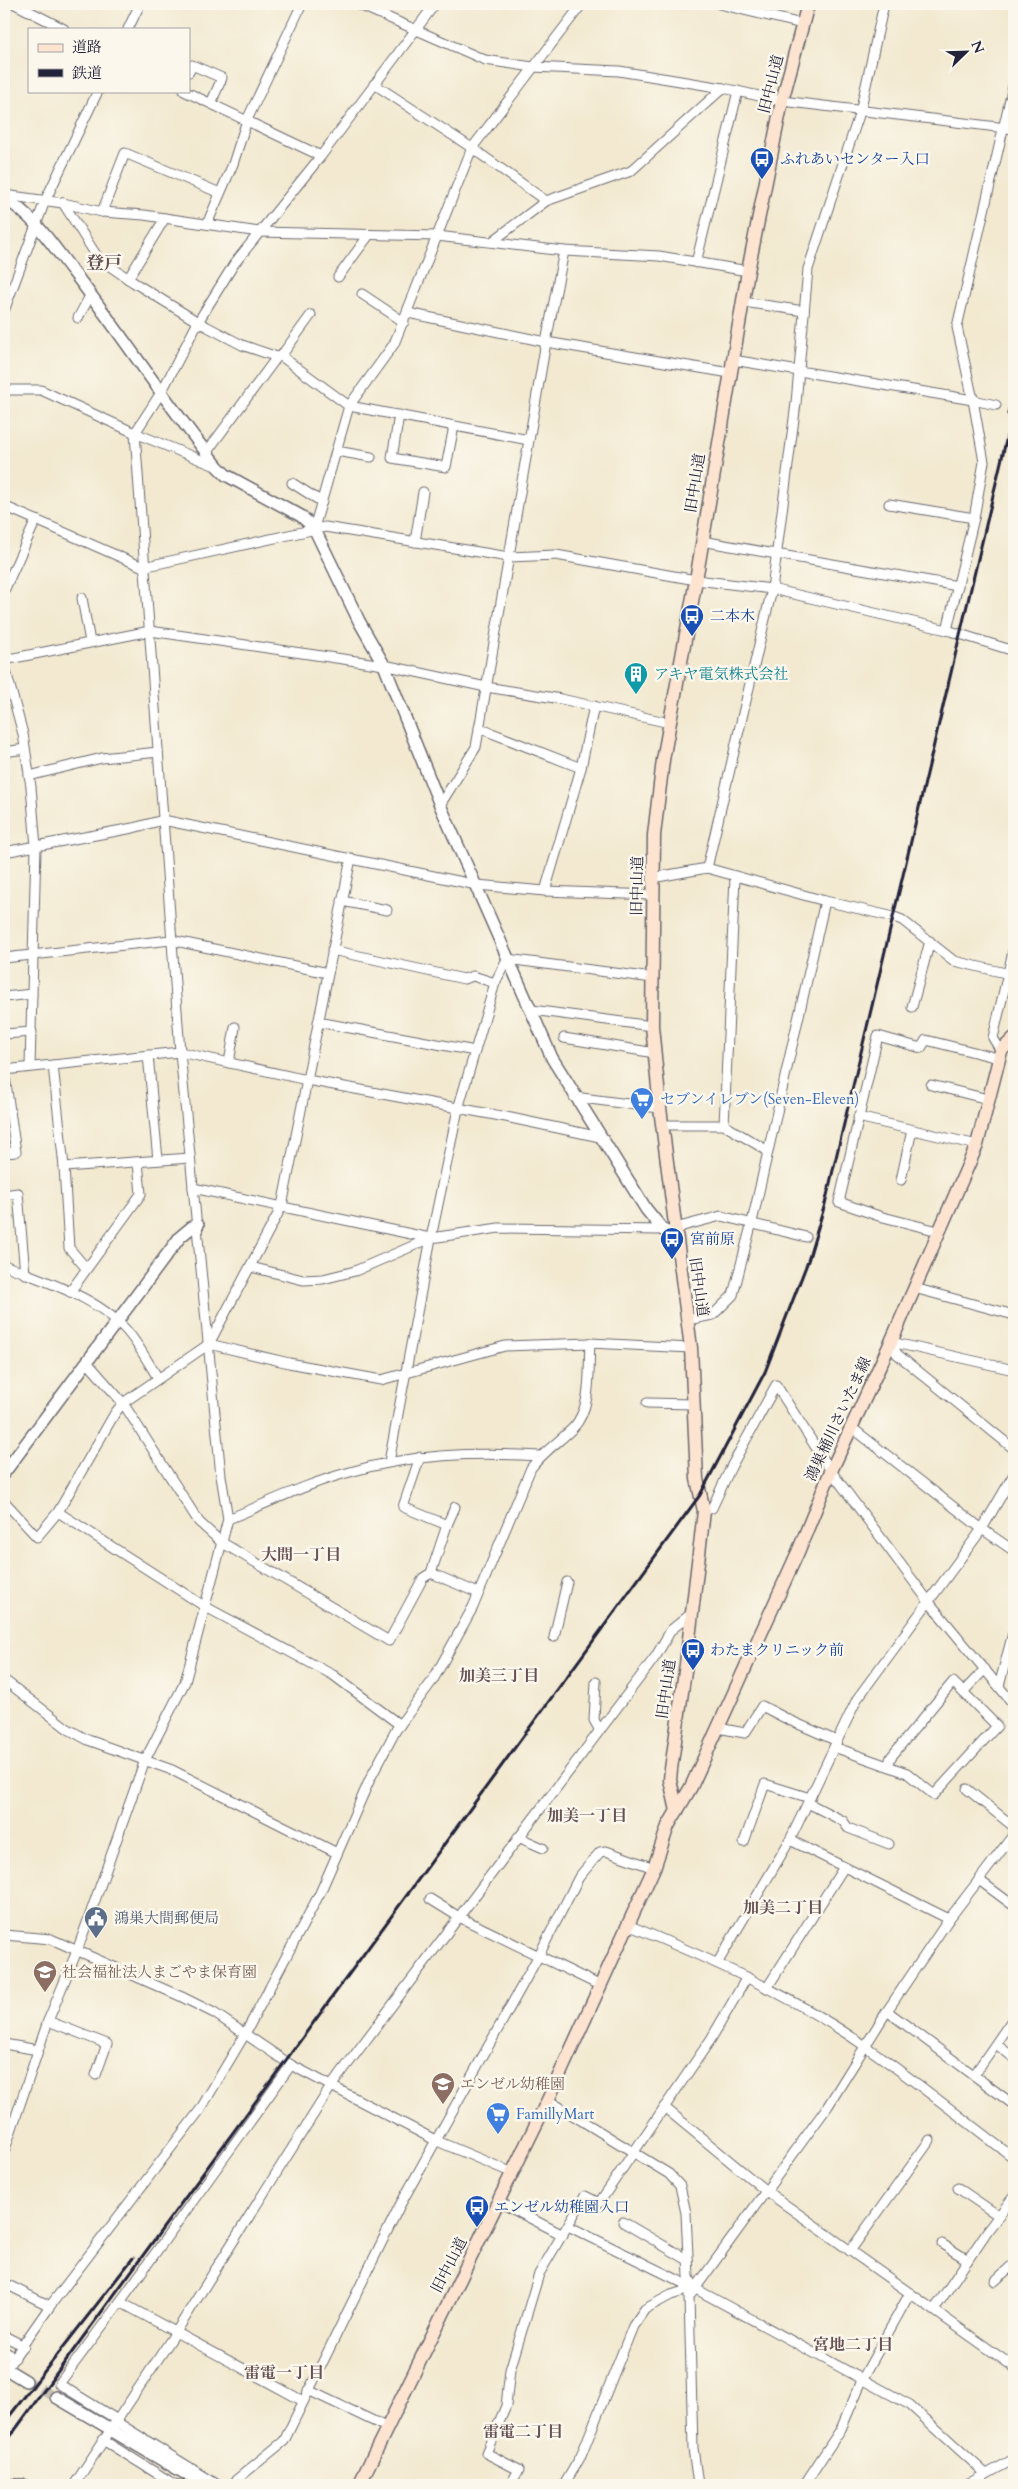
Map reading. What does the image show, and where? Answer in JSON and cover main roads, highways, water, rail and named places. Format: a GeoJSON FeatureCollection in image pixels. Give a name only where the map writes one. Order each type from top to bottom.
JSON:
{"type":"FeatureCollection","features":[{"type":"Feature","properties":{"kind":"main road","name":"旧中山道"},"geometry":{"type":"LineString","coordinates":[[359,2485],[548,2100],[654,1868],[668,1826],[677,1811],[670,1774],[704,1511],[697,1479],[691,1348],[669,1231],[662,1125],[652,1026],[652,878],[657,802],[748,271],[782,101],[808,4]]}},
{"type":"Feature","properties":{"kind":"main road","name":"鴻巣桶川さいたま線"},"geometry":{"type":"LineString","coordinates":[[677,1811],[691,1787],[798,1552],[831,1471],[891,1342],[977,1145],[999,1054],[1014,1038]]}},
{"type":"Feature","properties":{"kind":"tunnel"},"geometry":{"type":"LineString","coordinates":[[26,2381],[56,2397]]}},
{"type":"Feature","properties":{"kind":"railway"},"geometry":{"type":"LineString","coordinates":[[1008,414],[1014,390]]}},
{"type":"Feature","properties":{"kind":"railway"},"geometry":{"type":"LineString","coordinates":[[4,2445],[700,1495],[765,1372],[808,1261],[825,1204],[1014,407]]}},
{"type":"Feature","properties":{"kind":"railway"},"geometry":{"type":"LineString","coordinates":[[4,2423],[133,2258]]}},
{"type":"Feature","properties":{"kind":"place","name":"ふれあいセンター入口"},"geometry":{"type":"Point","coordinates":[762,180]}},
{"type":"Feature","properties":{"kind":"place","name":"二本木"},"geometry":{"type":"Point","coordinates":[692,637]}},
{"type":"Feature","properties":{"kind":"place","name":"アキヤ電気株式会社"},"geometry":{"type":"Point","coordinates":[636,695]}},
{"type":"Feature","properties":{"kind":"place","name":"セブンイレブン(Seven-Eleven)"},"geometry":{"type":"Point","coordinates":[642,1120]}},
{"type":"Feature","properties":{"kind":"place","name":"宮前原"},"geometry":{"type":"Point","coordinates":[672,1260]}},
{"type":"Feature","properties":{"kind":"place","name":"わたまクリニック前"},"geometry":{"type":"Point","coordinates":[693,1671]}},
{"type":"Feature","properties":{"kind":"place","name":"鴻巣大間郵便局"},"geometry":{"type":"Point","coordinates":[96,1939]}},
{"type":"Feature","properties":{"kind":"place","name":"社会福祉法人まごやま保育園"},"geometry":{"type":"Point","coordinates":[45,1993]}},
{"type":"Feature","properties":{"kind":"place","name":"エンゼル幼稚園"},"geometry":{"type":"Point","coordinates":[443,2105]}},
{"type":"Feature","properties":{"kind":"place","name":"FamillyMart"},"geometry":{"type":"Point","coordinates":[498,2135]}},
{"type":"Feature","properties":{"kind":"place","name":"エンゼル幼稚園入口"},"geometry":{"type":"Point","coordinates":[477,2228]}},
{"type":"Feature","properties":{"kind":"district","name":"登戸"},"geometry":{"type":"Point","coordinates":[104,263]}},
{"type":"Feature","properties":{"kind":"district","name":"大間一丁目"},"geometry":{"type":"Point","coordinates":[301,1554]}},
{"type":"Feature","properties":{"kind":"district","name":"加美三丁目"},"geometry":{"type":"Point","coordinates":[499,1675]}},
{"type":"Feature","properties":{"kind":"district","name":"加美一丁目"},"geometry":{"type":"Point","coordinates":[587,1815]}},
{"type":"Feature","properties":{"kind":"district","name":"加美二丁目"},"geometry":{"type":"Point","coordinates":[783,1907]}},
{"type":"Feature","properties":{"kind":"district","name":"宮地二丁目"},"geometry":{"type":"Point","coordinates":[853,2344]}},
{"type":"Feature","properties":{"kind":"district","name":"雷電一丁目"},"geometry":{"type":"Point","coordinates":[284,2372]}},
{"type":"Feature","properties":{"kind":"district","name":"雷電二丁目"},"geometry":{"type":"Point","coordinates":[523,2431]}}]}
